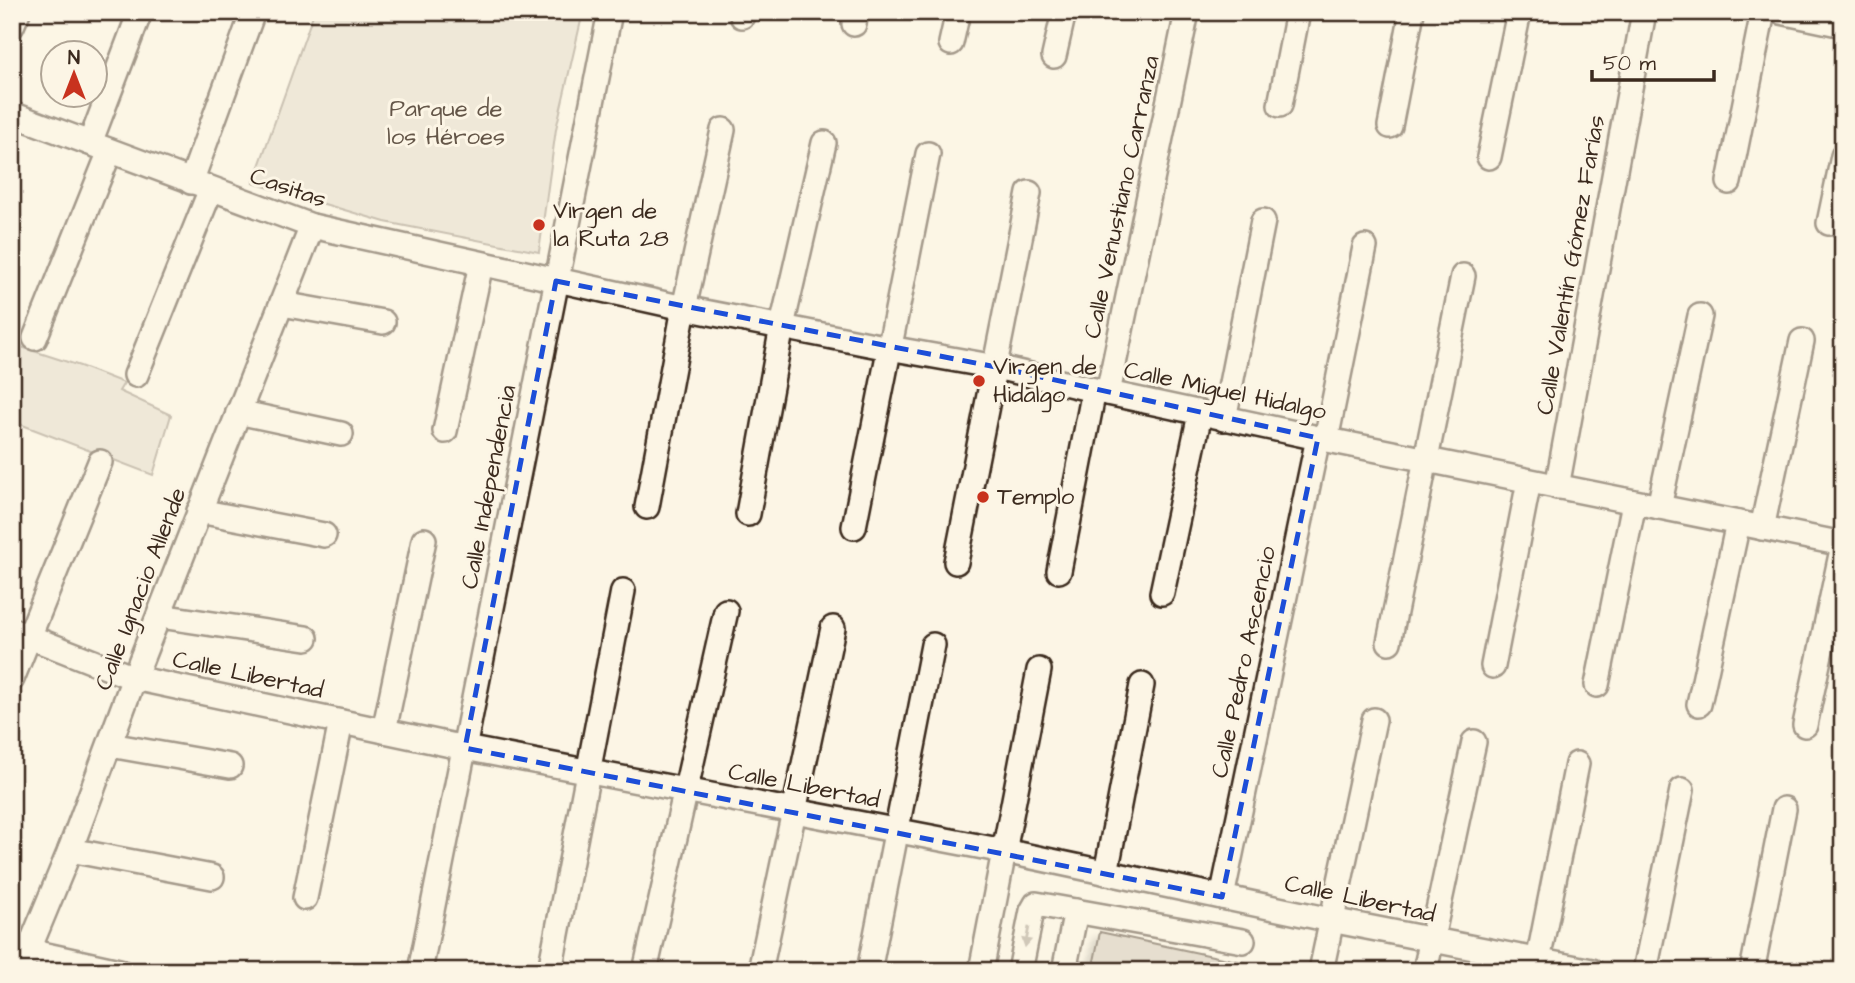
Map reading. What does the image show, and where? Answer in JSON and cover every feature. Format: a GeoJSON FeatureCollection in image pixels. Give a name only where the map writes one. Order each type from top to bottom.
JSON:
{"type":"FeatureCollection","features":[{"type":"Feature","properties":{"kind":"street"},"geometry":{"type":"LineString","coordinates":[[12,26],[18,12]]}},
{"type":"Feature","properties":{"kind":"street"},"geometry":{"type":"LineString","coordinates":[[35,338],[100,147],[140,12]]}},
{"type":"Feature","properties":{"kind":"street"},"geometry":{"type":"LineString","coordinates":[[136,375],[201,185],[253,12]]}},
{"type":"Feature","properties":{"kind":"street","name":"Calle Independencia"},"geometry":{"type":"LineString","coordinates":[[420,971],[610,12]]}},
{"type":"Feature","properties":{"kind":"street"},"geometry":{"type":"LineString","coordinates":[[951,43],[958,12]]}},
{"type":"Feature","properties":{"kind":"street"},"geometry":{"type":"LineString","coordinates":[[1055,56],[1064,12]]}},
{"type":"Feature","properties":{"kind":"street","name":"Calle Venustiano Carranza"},"geometry":{"type":"LineString","coordinates":[[1059,571],[1187,12]]}},
{"type":"Feature","properties":{"kind":"street"},"geometry":{"type":"LineString","coordinates":[[1280,105],[1298,12]]}},
{"type":"Feature","properties":{"kind":"street"},"geometry":{"type":"LineString","coordinates":[[1390,126],[1412,12]]}},
{"type":"Feature","properties":{"kind":"street"},"geometry":{"type":"LineString","coordinates":[[1489,157],[1519,12]]}},
{"type":"Feature","properties":{"kind":"street","name":"Calle Valentín Gómez Farías"},"geometry":{"type":"LineString","coordinates":[[1557,487],[1644,12]]}},
{"type":"Feature","properties":{"kind":"street"},"geometry":{"type":"LineString","coordinates":[[1729,182],[1763,12]]}},
{"type":"Feature","properties":{"kind":"street"},"geometry":{"type":"LineString","coordinates":[[1781,12],[1843,25]]}},
{"type":"Feature","properties":{"kind":"street","name":"Casitas"},"geometry":{"type":"LineString","coordinates":[[12,114],[312,226],[556,281]]}},
{"type":"Feature","properties":{"kind":"street"},"geometry":{"type":"LineString","coordinates":[[647,507],[684,308],[723,130]]}},
{"type":"Feature","properties":{"kind":"street"},"geometry":{"type":"LineString","coordinates":[[748,514],[782,326],[824,143]]}},
{"type":"Feature","properties":{"kind":"street"},"geometry":{"type":"LineString","coordinates":[[854,527],[928,154]]}},
{"type":"Feature","properties":{"kind":"street"},"geometry":{"type":"LineString","coordinates":[[1829,223],[1843,156]]}},
{"type":"Feature","properties":{"kind":"street"},"geometry":{"type":"LineString","coordinates":[[956,562],[1029,193]]}},
{"type":"Feature","properties":{"kind":"street"},"geometry":{"type":"LineString","coordinates":[[1224,419],[1263,221]]}},
{"type":"Feature","properties":{"kind":"street","name":"Calle Ignacio Allende"},"geometry":{"type":"LineString","coordinates":[[24,961],[312,226]]}},
{"type":"Feature","properties":{"kind":"street","name":"Calle Pedro Ascencio"},"geometry":{"type":"LineString","coordinates":[[1222,897],[1365,247]]}},
{"type":"Feature","properties":{"kind":"street"},"geometry":{"type":"LineString","coordinates":[[445,431],[481,264]]}},
{"type":"Feature","properties":{"kind":"street"},"geometry":{"type":"LineString","coordinates":[[1389,642],[1464,276]]}},
{"type":"Feature","properties":{"kind":"street","name":"Calle Miguel Hidalgo"},"geometry":{"type":"LineString","coordinates":[[556,281],[996,367],[1200,414],[1843,545]]}},
{"type":"Feature","properties":{"kind":"street"},"geometry":{"type":"LineString","coordinates":[[282,304],[383,322]]}},
{"type":"Feature","properties":{"kind":"street"},"geometry":{"type":"LineString","coordinates":[[1659,507],[1700,316]]}},
{"type":"Feature","properties":{"kind":"street"},"geometry":{"type":"LineString","coordinates":[[1762,528],[1802,341]]}},
{"type":"Feature","properties":{"kind":"street"},"geometry":{"type":"LineString","coordinates":[[238,412],[341,434]]}},
{"type":"Feature","properties":{"kind":"street"},"geometry":{"type":"LineString","coordinates":[[1162,593],[1200,414]]}},
{"type":"Feature","properties":{"kind":"street"},"geometry":{"type":"LineString","coordinates":[[12,679],[21,633],[100,462]]}},
{"type":"Feature","properties":{"kind":"street"},"geometry":{"type":"LineString","coordinates":[[1493,666],[1529,481]]}},
{"type":"Feature","properties":{"kind":"street"},"geometry":{"type":"LineString","coordinates":[[1597,685],[1634,503]]}},
{"type":"Feature","properties":{"kind":"street"},"geometry":{"type":"LineString","coordinates":[[199,511],[324,535]]}},
{"type":"Feature","properties":{"kind":"street"},"geometry":{"type":"LineString","coordinates":[[1699,704],[1738,523]]}},
{"type":"Feature","properties":{"kind":"street"},"geometry":{"type":"LineString","coordinates":[[384,731],[424,540]]}},
{"type":"Feature","properties":{"kind":"street"},"geometry":{"type":"LineString","coordinates":[[1805,725],[1843,545]]}},
{"type":"Feature","properties":{"kind":"street"},"geometry":{"type":"LineString","coordinates":[[551,960],[623,591]]}},
{"type":"Feature","properties":{"kind":"street"},"geometry":{"type":"LineString","coordinates":[[645,971],[726,611]]}},
{"type":"Feature","properties":{"kind":"street"},"geometry":{"type":"LineString","coordinates":[[160,617],[306,638]]}},
{"type":"Feature","properties":{"kind":"street"},"geometry":{"type":"LineString","coordinates":[[760,971],[833,628]]}},
{"type":"Feature","properties":{"kind":"street","name":"Calle Libertad"},"geometry":{"type":"LineString","coordinates":[[21,633],[134,677],[341,722],[1004,851],[1431,940],[1537,966],[1592,971]]}},
{"type":"Feature","properties":{"kind":"street"},"geometry":{"type":"LineString","coordinates":[[869,971],[933,646]]}},
{"type":"Feature","properties":{"kind":"street"},"geometry":{"type":"LineString","coordinates":[[981,971],[1038,670]]}},
{"type":"Feature","properties":{"kind":"street"},"geometry":{"type":"LineString","coordinates":[[1106,873],[1142,685]]}},
{"type":"Feature","properties":{"kind":"street"},"geometry":{"type":"LineString","coordinates":[[1321,971],[1374,720]]}},
{"type":"Feature","properties":{"kind":"street"},"geometry":{"type":"LineString","coordinates":[[305,898],[341,722]]}},
{"type":"Feature","properties":{"kind":"street"},"geometry":{"type":"LineString","coordinates":[[1425,971],[1474,742]]}},
{"type":"Feature","properties":{"kind":"street"},"geometry":{"type":"LineString","coordinates":[[110,744],[230,766]]}},
{"type":"Feature","properties":{"kind":"street"},"geometry":{"type":"LineString","coordinates":[[1537,966],[1577,764]]}},
{"type":"Feature","properties":{"kind":"street"},"geometry":{"type":"LineString","coordinates":[[1645,971],[1682,790]]}},
{"type":"Feature","properties":{"kind":"street"},"geometry":{"type":"LineString","coordinates":[[1752,971],[1784,809]]}},
{"type":"Feature","properties":{"kind":"street"},"geometry":{"type":"LineString","coordinates":[[70,849],[212,877]]}},
{"type":"Feature","properties":{"kind":"street"},"geometry":{"type":"LineString","coordinates":[[1020,971],[1032,911],[1036,904],[1242,941]]}},
{"type":"Feature","properties":{"kind":"street"},"geometry":{"type":"LineString","coordinates":[[1064,971],[1076,911]]}},
{"type":"Feature","properties":{"kind":"street"},"geometry":{"type":"LineString","coordinates":[[24,961],[120,971]]}},
{"type":"Feature","properties":{"kind":"highlighted area"},"geometry":{"type":"Polygon","coordinates":[[[556,281],[996,367],[1318,438],[1222,897],[465,748],[556,281]]]}},
{"type":"Feature","properties":{"kind":"green space","name":"Parque de los Héroes"},"geometry":{"type":"Polygon","coordinates":[[[314,12],[583,12],[556,129],[539,252],[385,222],[253,183],[314,12]]]}},
{"type":"Feature","properties":{"kind":"green space"},"geometry":{"type":"Polygon","coordinates":[[[12,344],[124,383],[119,391],[171,415],[153,475],[12,421],[12,344]]]}},
{"type":"Feature","properties":{"kind":"building"},"geometry":{"type":"Polygon","coordinates":[[[1100,932],[1269,968],[1268,971],[1092,971],[1100,932]]]}},
{"type":"Feature","properties":{"kind":"place","name":"Virgen de la Ruta 28"},"geometry":{"type":"Point","coordinates":[539,225]}},
{"type":"Feature","properties":{"kind":"place","name":"Virgen de Hidalgo"},"geometry":{"type":"Point","coordinates":[979,381]}},
{"type":"Feature","properties":{"kind":"place","name":"Templo"},"geometry":{"type":"Point","coordinates":[983,497]}}]}
